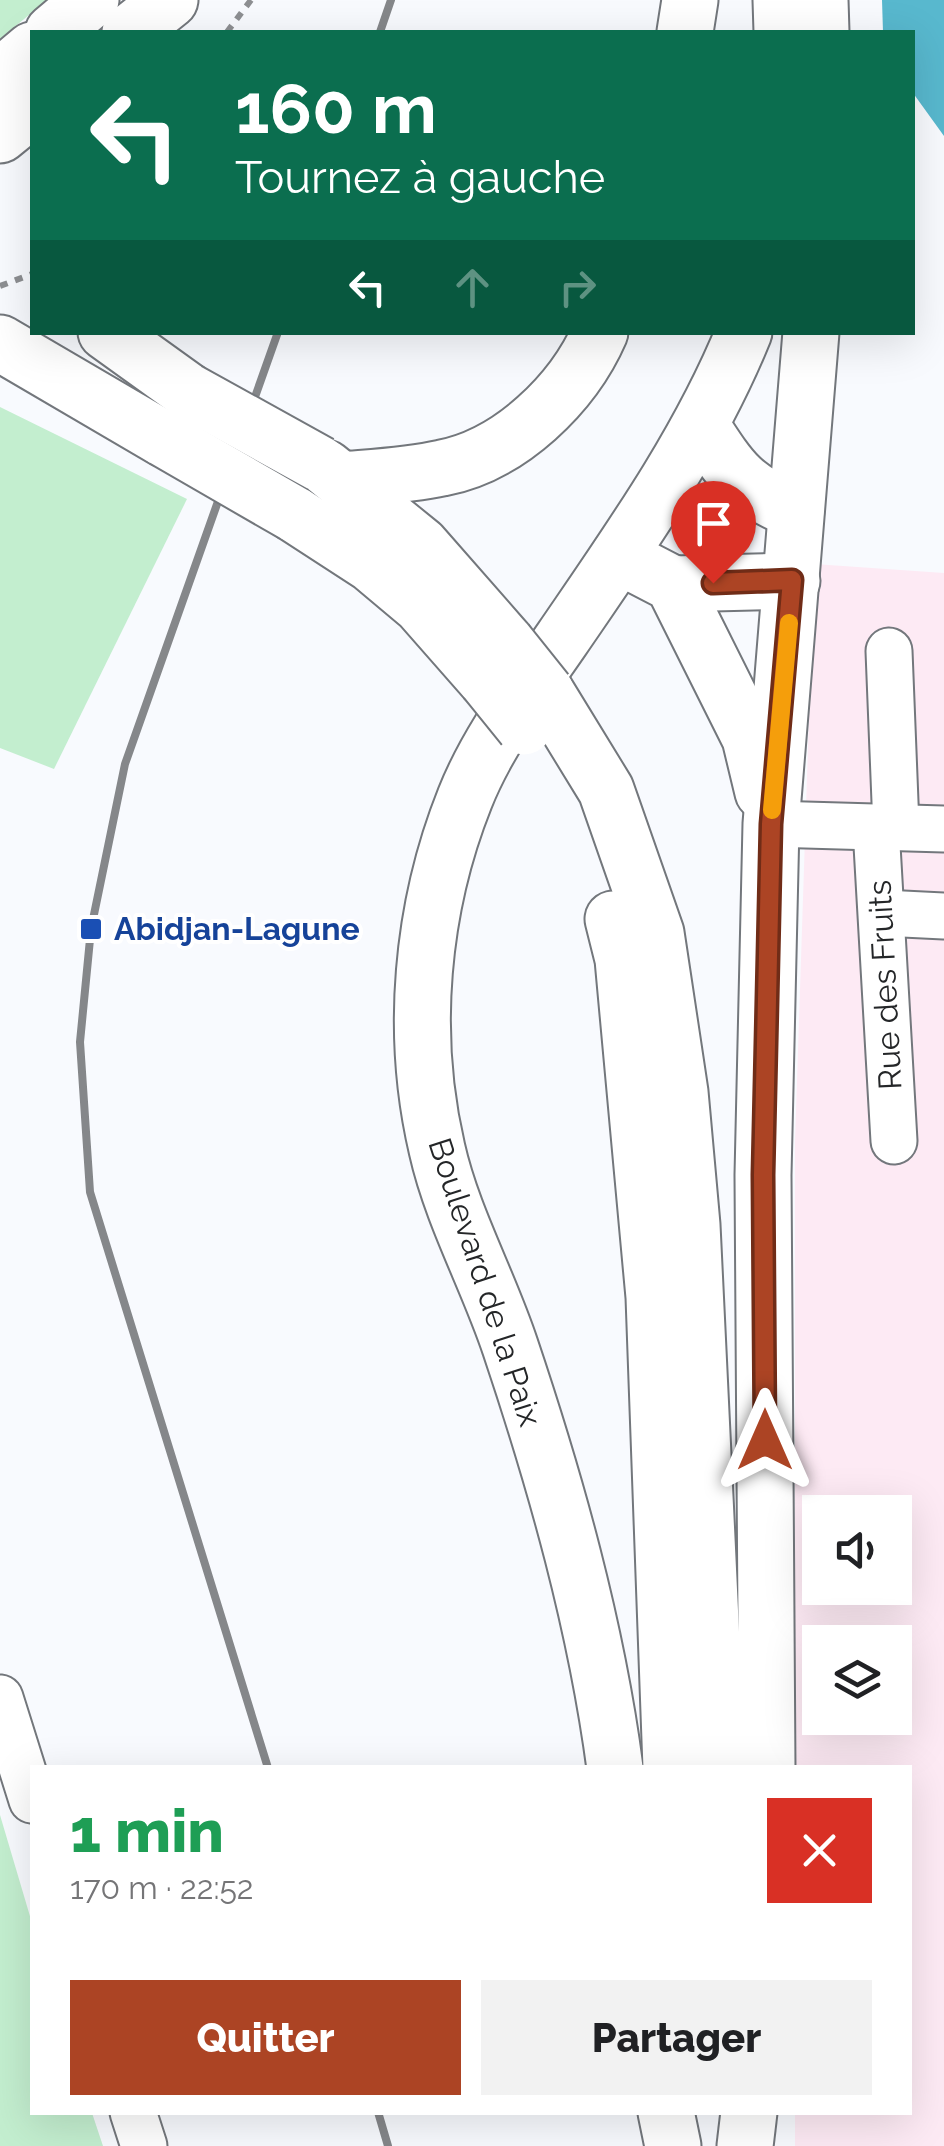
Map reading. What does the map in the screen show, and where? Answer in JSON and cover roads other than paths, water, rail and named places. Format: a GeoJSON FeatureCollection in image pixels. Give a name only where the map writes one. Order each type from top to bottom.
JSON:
{"type":"FeatureCollection","features":[{"type":"Feature","properties":{"kind":"main road"},"geometry":{"type":"LineString","coordinates":[[54,30],[90,0]]}},
{"type":"Feature","properties":{"kind":"main road"},"geometry":{"type":"LineString","coordinates":[[684,30],[690,0]]}},
{"type":"Feature","properties":{"kind":"main road"},"geometry":{"type":"LineString","coordinates":[[781,0],[782,30]]}},
{"type":"Feature","properties":{"kind":"main road"},"geometry":{"type":"LineString","coordinates":[[820,0],[821,30]]}},
{"type":"Feature","properties":{"kind":"main road"},"geometry":{"type":"LineString","coordinates":[[0,78],[30,52]]}},
{"type":"Feature","properties":{"kind":"main road"},"geometry":{"type":"LineString","coordinates":[[0,135],[30,111]]}},
{"type":"Feature","properties":{"kind":"main road"},"geometry":{"type":"LineString","coordinates":[[110,335],[188,391],[331,472],[421,545],[496,661],[606,790],[656,932],[680,1092],[692,1225],[718,1765]]}},
{"type":"Feature","properties":{"kind":"main road"},"geometry":{"type":"LineString","coordinates":[[331,472],[446,468],[495,448],[532,422],[587,362],[599,335]]}},
{"type":"Feature","properties":{"kind":"main road","name":"Boulevard de la Paix"},"geometry":{"type":"LineString","coordinates":[[615,1765],[602,1671],[570,1548],[510,1346],[437,1152],[422,1060],[423,970],[440,876],[465,798],[494,738],[619,556],[702,425],[743,335]]}},
{"type":"Feature","properties":{"kind":"main road"},"geometry":{"type":"LineString","coordinates":[[767,1765],[763,1175],[771,824],[811,335]]}},
{"type":"Feature","properties":{"kind":"main road"},"geometry":{"type":"LineString","coordinates":[[0,343],[294,514],[371,564],[496,661]]}},
{"type":"Feature","properties":{"kind":"main road"},"geometry":{"type":"LineString","coordinates":[[702,425],[728,467],[757,495],[796,510]]}},
{"type":"Feature","properties":{"kind":"main road"},"geometry":{"type":"LineString","coordinates":[[619,556],[674,584],[792,580]]}},
{"type":"Feature","properties":{"kind":"main road"},"geometry":{"type":"LineString","coordinates":[[674,584],[750,738],[771,824]]}},
{"type":"Feature","properties":{"kind":"main road"},"geometry":{"type":"LineString","coordinates":[[535,710],[580,815],[623,960],[654,1297],[671,1765]]}},
{"type":"Feature","properties":{"kind":"main road"},"geometry":{"type":"LineString","coordinates":[[667,2115],[675,2146]]}},
{"type":"Feature","properties":{"kind":"main road"},"geometry":{"type":"LineString","coordinates":[[675,2146],[677,2115]]}},
{"type":"Feature","properties":{"kind":"main road"},"geometry":{"type":"LineString","coordinates":[[737,2115],[742,2146]]}},
{"type":"Feature","properties":{"kind":"main road"},"geometry":{"type":"LineString","coordinates":[[742,2146],[748,2115]]}},
{"type":"Feature","properties":{"kind":"street","name":"Rue des Fruits"},"geometry":{"type":"LineString","coordinates":[[889,651],[883,913],[894,1141]]}},
{"type":"Feature","properties":{"kind":"street"},"geometry":{"type":"LineString","coordinates":[[771,824],[944,829]]}},
{"type":"Feature","properties":{"kind":"street"},"geometry":{"type":"LineString","coordinates":[[883,913],[944,916]]}},
{"type":"Feature","properties":{"kind":"street"},"geometry":{"type":"LineString","coordinates":[[0,1698],[30,1794]]}},
{"type":"Feature","properties":{"kind":"street"},"geometry":{"type":"LineString","coordinates":[[134,2115],[144,2146]]}},
{"type":"Feature","properties":{"kind":"water"},"geometry":{"type":"Polygon","coordinates":[[[882,0],[944,0],[944,136],[915,96],[915,30],[883,30],[882,0]]]}},
{"type":"Feature","properties":{"kind":"railway"},"geometry":{"type":"LineString","coordinates":[[381,30],[391,0]]}},
{"type":"Feature","properties":{"kind":"railway"},"geometry":{"type":"LineString","coordinates":[[267,1765],[90,1192],[80,1042],[91,929],[125,764],[277,335]]}},
{"type":"Feature","properties":{"kind":"railway"},"geometry":{"type":"LineString","coordinates":[[379,2115],[388,2146]]}},
{"type":"Feature","properties":{"kind":"place","name":"Abidjan-Lagune"},"geometry":{"type":"Point","coordinates":[91,929]}}]}
